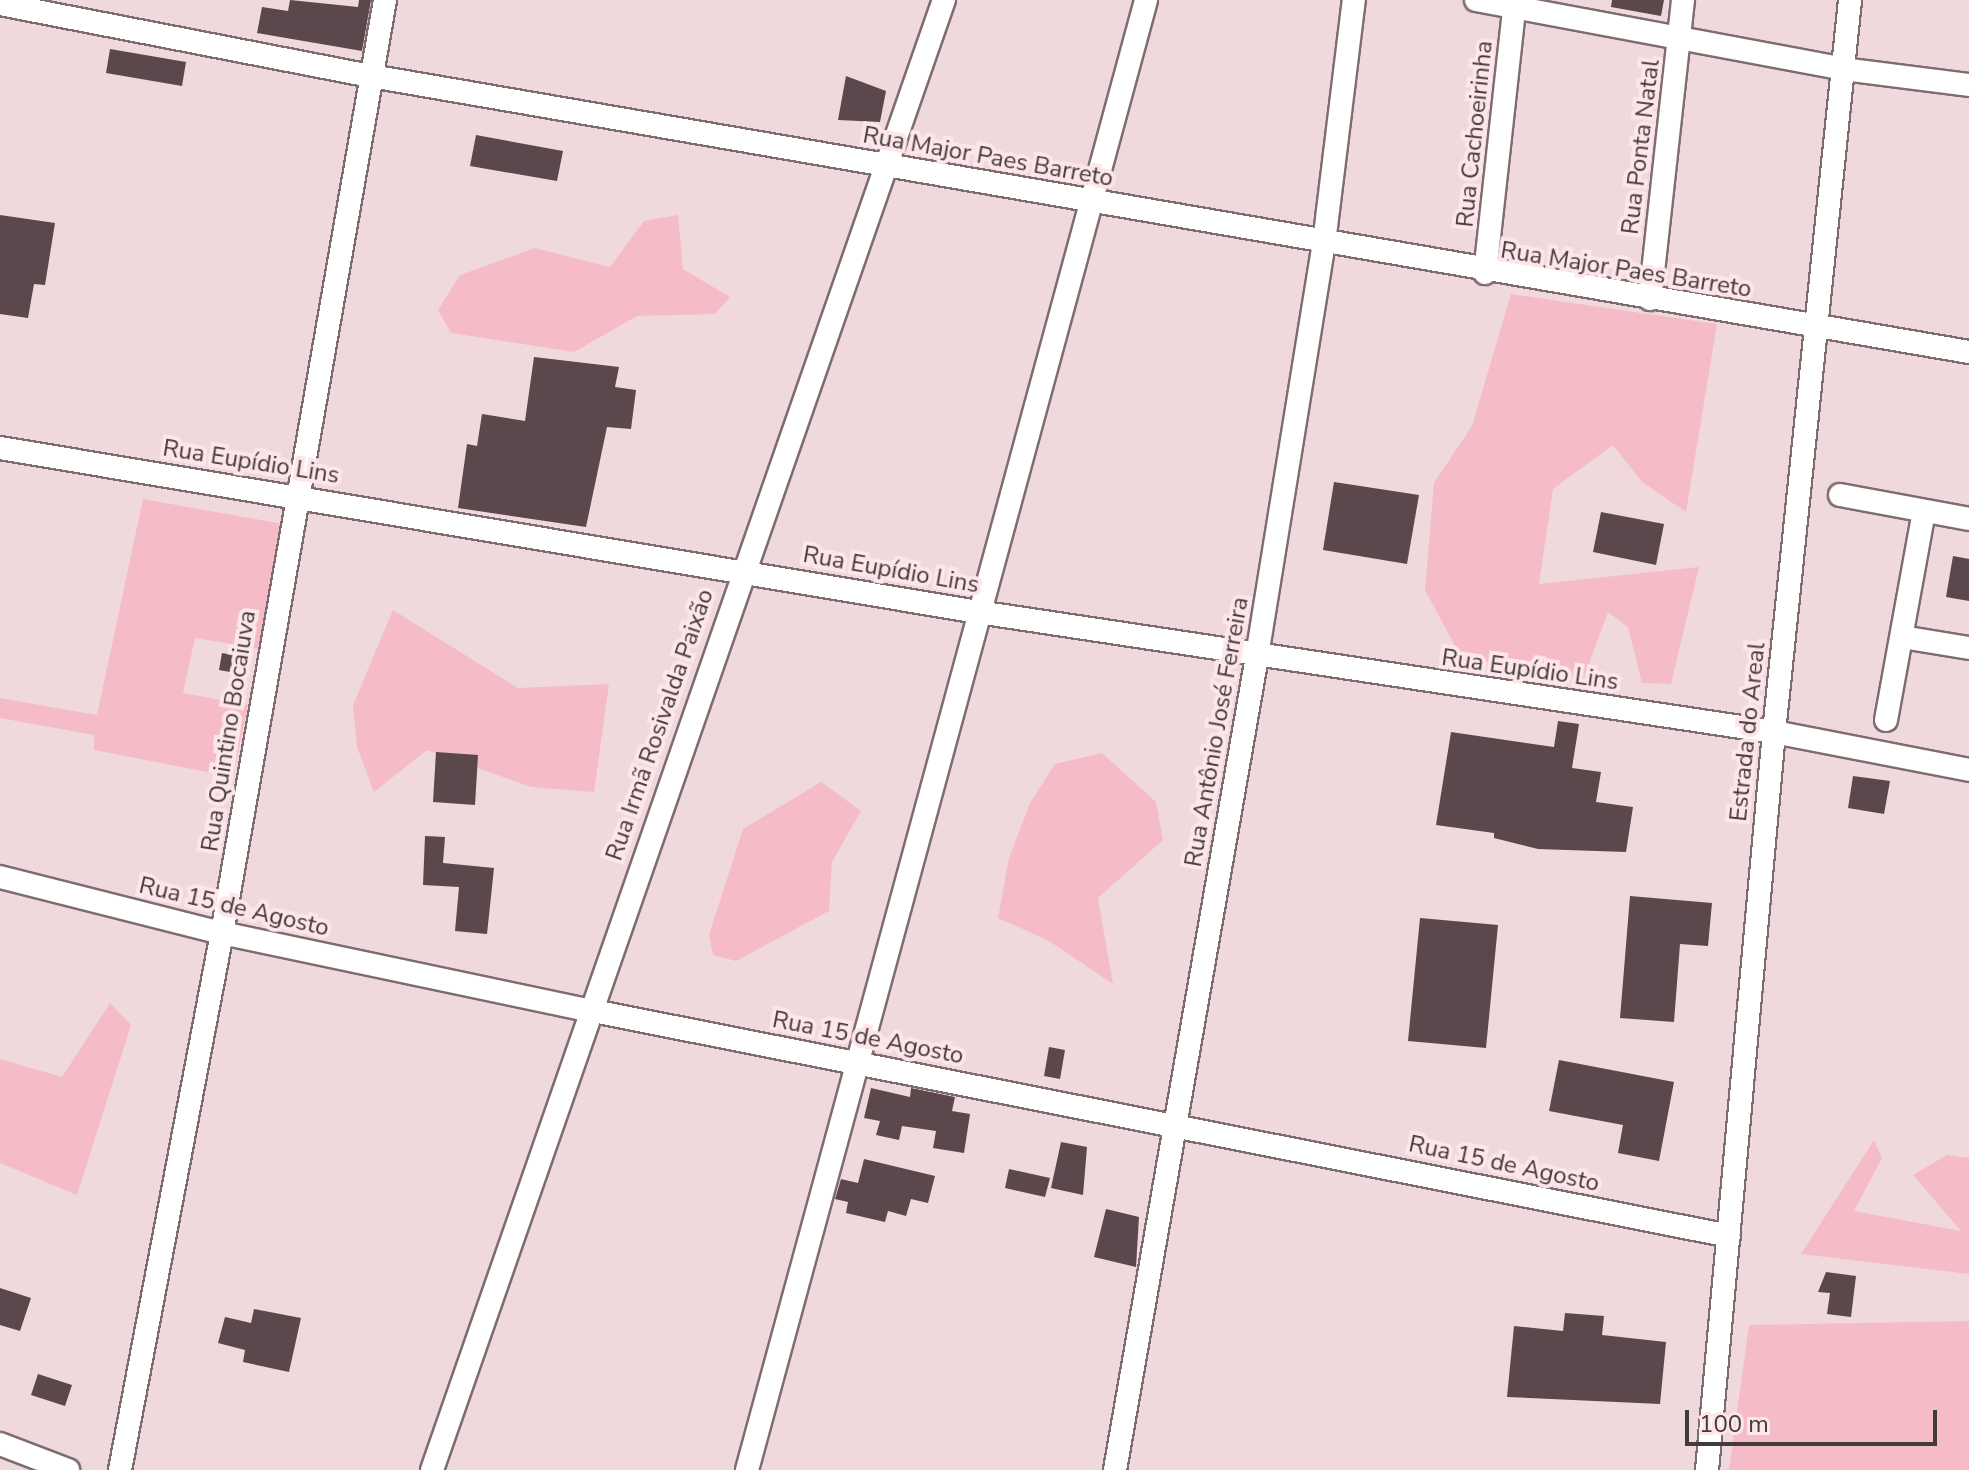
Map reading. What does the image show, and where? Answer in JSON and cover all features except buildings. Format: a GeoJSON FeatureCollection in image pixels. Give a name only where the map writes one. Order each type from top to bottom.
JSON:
{"type":"FeatureCollection","features":[{"type":"Feature","properties":{"kind":"street","name":"Rua Quintino Bocaiuva"},"geometry":{"type":"LineString","coordinates":[[120,1470],[222,933],[295,496],[385,0]]}},
{"type":"Feature","properties":{"kind":"street","name":"Rua Irmã Rosivalda Paixão"},"geometry":{"type":"LineString","coordinates":[[432,1470],[588,1010],[889,166],[944,0]]}},
{"type":"Feature","properties":{"kind":"street"},"geometry":{"type":"LineString","coordinates":[[747,1470],[978,612],[1094,201],[1146,0]]}},
{"type":"Feature","properties":{"kind":"street","name":"Rua Antônio José Ferreira"},"geometry":{"type":"LineString","coordinates":[[1115,1470],[1173,1122],[1257,656],[1324,243],[1354,0]]}},
{"type":"Feature","properties":{"kind":"street"},"geometry":{"type":"LineString","coordinates":[[1476,0],[1515,3],[1843,69],[1969,85]]}},
{"type":"Feature","properties":{"kind":"street","name":"Rua Ponta Natal"},"geometry":{"type":"LineString","coordinates":[[1650,299],[1683,0]]}},
{"type":"Feature","properties":{"kind":"street","name":"Estrada do Areal"},"geometry":{"type":"LineString","coordinates":[[1707,1470],[1774,732],[1850,0]]}},
{"type":"Feature","properties":{"kind":"street","name":"Rua Major Paes Barreto"},"geometry":{"type":"LineString","coordinates":[[1,3],[371,76],[1094,201],[1485,273],[1969,352]]}},
{"type":"Feature","properties":{"kind":"street"},"geometry":{"type":"LineString","coordinates":[[0,11],[1,3]]}},
{"type":"Feature","properties":{"kind":"street","name":"Rua Cachoeirinha"},"geometry":{"type":"LineString","coordinates":[[1485,273],[1515,3]]}},
{"type":"Feature","properties":{"kind":"street","name":"Rua Eupídio Lins"},"geometry":{"type":"LineString","coordinates":[[0,448],[743,570],[978,612],[1774,732],[1969,770]]}},
{"type":"Feature","properties":{"kind":"street"},"geometry":{"type":"LineString","coordinates":[[1840,495],[1969,519]]}},
{"type":"Feature","properties":{"kind":"street"},"geometry":{"type":"LineString","coordinates":[[1886,720],[1924,511]]}},
{"type":"Feature","properties":{"kind":"street"},"geometry":{"type":"LineString","coordinates":[[1902,637],[1969,648]]}},
{"type":"Feature","properties":{"kind":"street","name":"Rua 15 de Agosto"},"geometry":{"type":"LineString","coordinates":[[0,877],[222,933],[588,1010],[1173,1122],[1729,1236]]}},
{"type":"Feature","properties":{"kind":"street"},"geometry":{"type":"LineString","coordinates":[[0,1444],[68,1470]]}},
{"type":"Feature","properties":{"kind":"shaded area"},"geometry":{"type":"Polygon","coordinates":[[[678,215],[683,269],[730,297],[715,314],[637,316],[574,352],[451,333],[438,310],[460,275],[535,248],[610,267],[644,221],[678,215]]]}},
{"type":"Feature","properties":{"kind":"shaded area"},"geometry":{"type":"Polygon","coordinates":[[[1511,294],[1717,324],[1686,512],[1642,482],[1613,445],[1553,489],[1539,584],[1699,567],[1671,684],[1642,683],[1628,627],[1608,612],[1583,680],[1461,657],[1425,590],[1434,483],[1472,426],[1511,294]]]}},
{"type":"Feature","properties":{"kind":"shaded area"},"geometry":{"type":"Polygon","coordinates":[[[143,499],[283,524],[260,649],[195,638],[183,693],[248,705],[233,777],[94,750],[94,735],[0,718],[0,698],[97,715],[143,499]]]}},
{"type":"Feature","properties":{"kind":"shaded area"},"geometry":{"type":"Polygon","coordinates":[[[393,610],[518,688],[609,684],[594,792],[531,787],[427,750],[374,792],[357,747],[353,705],[393,610]]]}},
{"type":"Feature","properties":{"kind":"shaded area"},"geometry":{"type":"Polygon","coordinates":[[[1102,753],[1156,802],[1163,840],[1098,898],[1113,984],[1049,941],[998,918],[1009,858],[1030,803],[1055,764],[1102,753]]]}},
{"type":"Feature","properties":{"kind":"shaded area"},"geometry":{"type":"Polygon","coordinates":[[[821,782],[861,811],[832,862],[829,911],[736,961],[713,955],[709,935],[743,829],[821,782]]]}},
{"type":"Feature","properties":{"kind":"shaded area"},"geometry":{"type":"Polygon","coordinates":[[[110,1003],[131,1025],[77,1195],[0,1163],[0,1059],[62,1077],[110,1003]]]}},
{"type":"Feature","properties":{"kind":"shaded area"},"geometry":{"type":"Polygon","coordinates":[[[1874,1140],[1882,1158],[1854,1211],[1961,1231],[1913,1175],[1947,1155],[1969,1158],[1969,1274],[1801,1254],[1874,1140]]]}},
{"type":"Feature","properties":{"kind":"shaded area"},"geometry":{"type":"Polygon","coordinates":[[[1969,1321],[1969,1470],[1729,1470],[1749,1325],[1969,1321]]]}}]}
